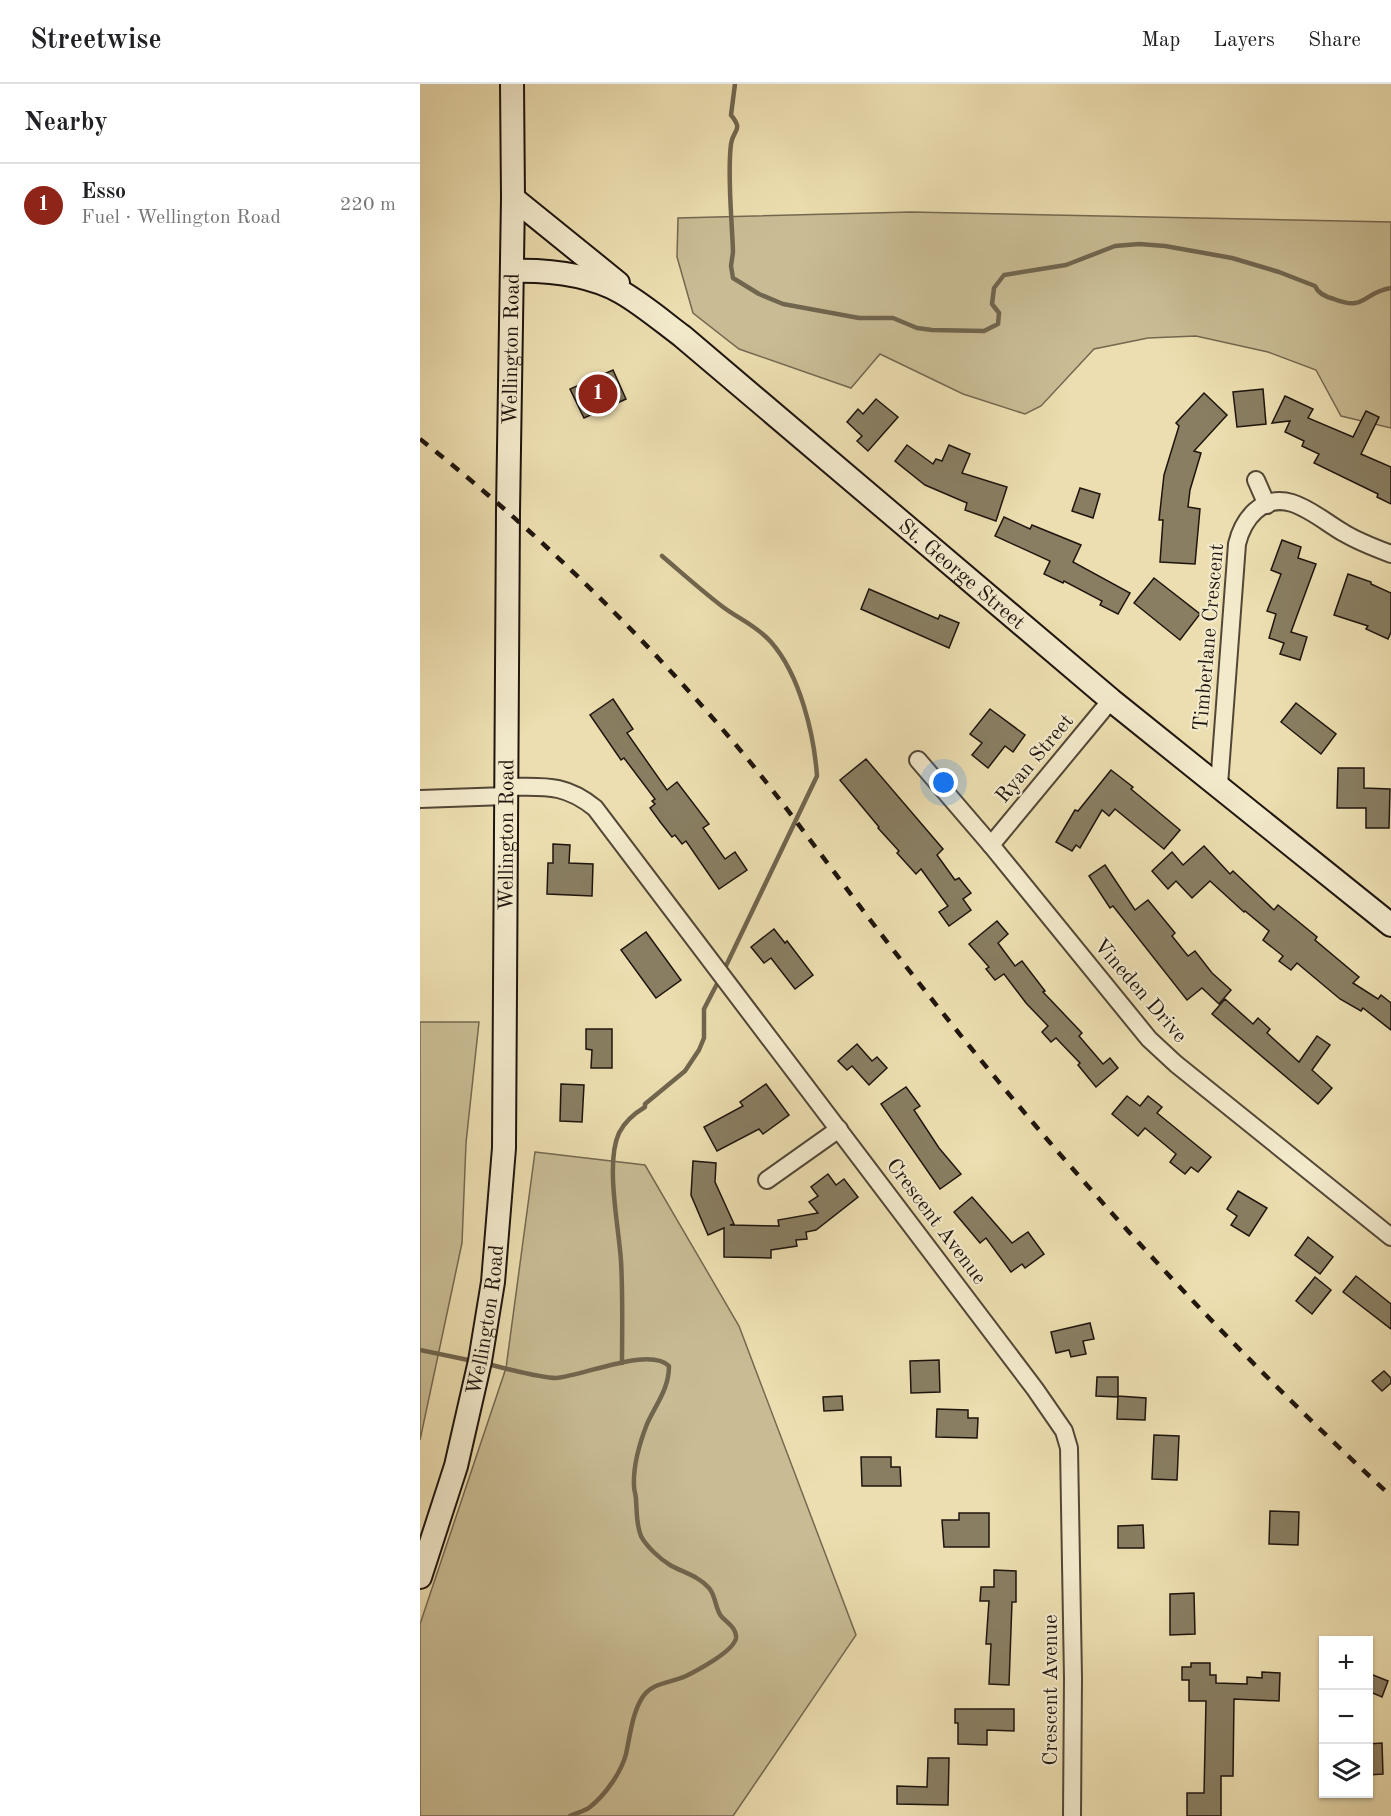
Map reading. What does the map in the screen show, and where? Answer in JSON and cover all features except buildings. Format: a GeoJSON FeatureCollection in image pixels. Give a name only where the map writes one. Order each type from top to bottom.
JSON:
{"type":"FeatureCollection","features":[{"type":"Feature","properties":{"kind":"main road","name":"Wellington Road"},"geometry":{"type":"LineString","coordinates":[[420,1577],[462,1443],[480,1361],[493,1282],[504,1148],[513,198],[512,84]]}},
{"type":"Feature","properties":{"kind":"main road"},"geometry":{"type":"LineString","coordinates":[[513,198],[682,336]]}},
{"type":"Feature","properties":{"kind":"main road","name":"St. George Street"},"geometry":{"type":"LineString","coordinates":[[512,271],[535,270],[596,281],[620,291],[682,336],[1112,700],[1391,925]]}},
{"type":"Feature","properties":{"kind":"street"},"geometry":{"type":"LineString","coordinates":[[1256,480],[1267,505],[1290,502],[1361,542],[1391,554]]}},
{"type":"Feature","properties":{"kind":"street","name":"Timberlane Crescent"},"geometry":{"type":"LineString","coordinates":[[1219,785],[1237,544],[1240,531],[1251,513],[1267,505]]}},
{"type":"Feature","properties":{"kind":"street","name":"Ryan Street"},"geometry":{"type":"LineString","coordinates":[[991,845],[1112,700]]}},
{"type":"Feature","properties":{"kind":"street","name":"Vineden Drive"},"geometry":{"type":"LineString","coordinates":[[918,760],[991,845],[1149,1039],[1185,1071],[1391,1237]]}},
{"type":"Feature","properties":{"kind":"street","name":"Crescent Avenue"},"geometry":{"type":"LineString","coordinates":[[420,799],[562,789],[579,795],[595,808],[1035,1389],[1064,1431],[1069,1448],[1073,1678],[1072,1816]]}},
{"type":"Feature","properties":{"kind":"street"},"geometry":{"type":"LineString","coordinates":[[767,1180],[838,1129]]}},
{"type":"Feature","properties":{"kind":"shaded area"},"geometry":{"type":"Polygon","coordinates":[[[911,212],[1391,222],[1391,428],[1341,416],[1316,370],[1268,352],[1196,336],[1148,338],[1094,349],[1041,406],[1025,414],[963,394],[880,354],[851,388],[739,349],[693,313],[677,257],[678,218],[911,212]]]}},
{"type":"Feature","properties":{"kind":"shaded area"},"geometry":{"type":"Polygon","coordinates":[[[420,1022],[479,1022],[466,1143],[462,1243],[420,1440],[420,1022]]]}},
{"type":"Feature","properties":{"kind":"shaded area"},"geometry":{"type":"Polygon","coordinates":[[[535,1152],[645,1165],[739,1326],[856,1635],[733,1816],[420,1816],[420,1624],[506,1368],[535,1152]]]}},
{"type":"Feature","properties":{"kind":"waterway"},"geometry":{"type":"LineString","coordinates":[[735,84],[731,115],[737,124],[737,130],[732,139],[729,169],[733,278],[759,294],[783,304],[859,318],[893,318],[917,328],[984,331],[998,324],[999,313],[992,304],[994,288],[1004,275],[1066,265],[1115,246],[1139,244],[1165,246],[1232,258],[1315,286],[1325,296],[1344,302],[1359,302],[1375,293],[1391,288]]}},
{"type":"Feature","properties":{"kind":"waterway"},"geometry":{"type":"LineString","coordinates":[[662,556],[723,607],[760,631],[771,642],[798,688],[813,742],[817,776],[724,970]]}},
{"type":"Feature","properties":{"kind":"waterway"},"geometry":{"type":"LineString","coordinates":[[622,1363],[621,1261],[613,1178],[615,1146],[619,1133],[627,1121],[685,1071],[699,1050],[704,1038],[704,1009],[719,980]]}},
{"type":"Feature","properties":{"kind":"waterway"},"geometry":{"type":"LineString","coordinates":[[420,1350],[473,1361]]}},
{"type":"Feature","properties":{"kind":"waterway"},"geometry":{"type":"LineString","coordinates":[[487,1364],[549,1378],[568,1376],[632,1360],[660,1361],[669,1366],[667,1382],[647,1424],[636,1462],[634,1486],[638,1527],[643,1540],[658,1556],[670,1565],[700,1580],[709,1588],[719,1613],[736,1634],[734,1643],[715,1660],[686,1676],[656,1686],[646,1693],[636,1711],[624,1761],[616,1776],[596,1802],[586,1810],[570,1816]]}},
{"type":"Feature","properties":{"kind":"railway"},"geometry":{"type":"LineString","coordinates":[[420,439],[464,474],[548,548],[667,667],[752,765],[935,1003],[1070,1166],[1226,1335],[1391,1496]]}},
{"type":"Feature","properties":{"kind":"place","name":"Esso"},"geometry":{"type":"Point","coordinates":[598,394]}}]}
